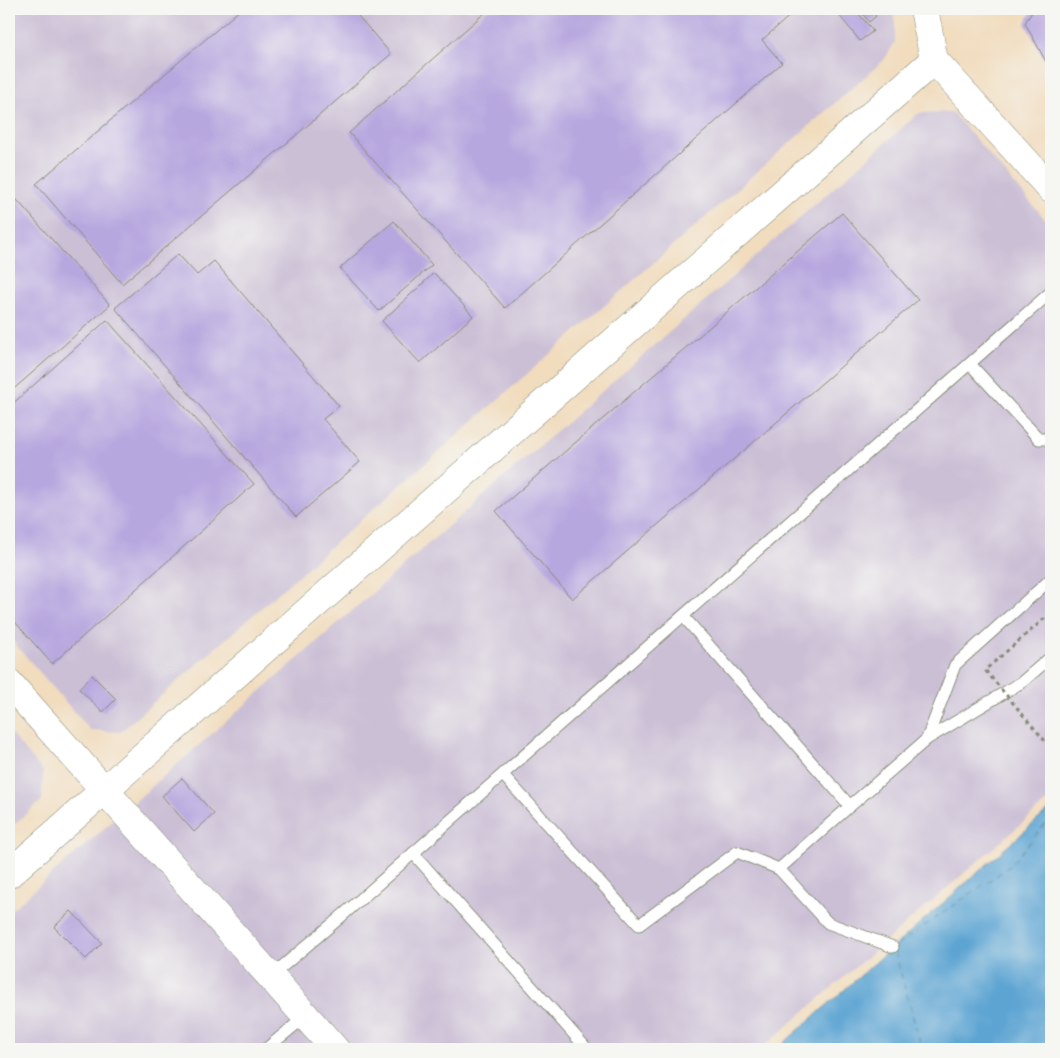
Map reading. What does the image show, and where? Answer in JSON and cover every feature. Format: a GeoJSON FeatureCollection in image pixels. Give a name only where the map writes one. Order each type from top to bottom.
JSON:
{"type":"FeatureCollection","features":[{"type":"Feature","properties":{"kind":"street"},"geometry":{"type":"LineString","coordinates":[[924,9],[934,60],[1051,189]]}},
{"type":"Feature","properties":{"kind":"street"},"geometry":{"type":"LineString","coordinates":[[9,874],[934,60]]}},
{"type":"Feature","properties":{"kind":"street"},"geometry":{"type":"LineString","coordinates":[[9,683],[335,1049]]}},
{"type":"Feature","properties":{"kind":"lane"},"geometry":{"type":"LineString","coordinates":[[271,976],[1051,292]]}},
{"type":"Feature","properties":{"kind":"lane"},"geometry":{"type":"LineString","coordinates":[[970,364],[1040,439],[1051,440]]}},
{"type":"Feature","properties":{"kind":"lane"},"geometry":{"type":"LineString","coordinates":[[927,739],[955,665],[1051,579]]}},
{"type":"Feature","properties":{"kind":"lane"},"geometry":{"type":"LineString","coordinates":[[683,616],[850,806]]}},
{"type":"Feature","properties":{"kind":"lane"},"geometry":{"type":"LineString","coordinates":[[779,869],[927,739],[1022,682],[1051,657]]}},
{"type":"Feature","properties":{"kind":"lane"},"geometry":{"type":"LineString","coordinates":[[502,774],[639,925],[736,852],[779,869],[828,923],[894,947]]}},
{"type":"Feature","properties":{"kind":"lane"},"geometry":{"type":"LineString","coordinates":[[413,853],[587,1049]]}},
{"type":"Feature","properties":{"kind":"lane"},"geometry":{"type":"LineString","coordinates":[[266,1049],[306,1016]]}},
{"type":"Feature","properties":{"kind":"path"},"geometry":{"type":"LineString","coordinates":[[1051,613],[984,670],[1051,748]]}},
{"type":"Feature","properties":{"kind":"shaded area"},"geometry":{"type":"Polygon","coordinates":[[[9,9],[892,9],[895,22],[895,42],[884,60],[120,732],[90,730],[9,637],[9,9]]]}},
{"type":"Feature","properties":{"kind":"shaded area"},"geometry":{"type":"Polygon","coordinates":[[[952,112],[1051,226],[1051,798],[761,1049],[9,1049],[9,912],[919,113],[952,112]]]}},
{"type":"Feature","properties":{"kind":"shaded area"},"geometry":{"type":"Polygon","coordinates":[[[9,732],[43,771],[42,800],[9,829],[9,732]]]}},
{"type":"Feature","properties":{"kind":"water"},"geometry":{"type":"Polygon","coordinates":[[[1051,808],[1051,1049],[777,1049],[1051,808]]]}},
{"type":"Feature","properties":{"kind":"building"},"geometry":{"type":"Polygon","coordinates":[[[241,9],[352,9],[391,54],[122,284],[36,184],[241,9]]]}},
{"type":"Feature","properties":{"kind":"building"},"geometry":{"type":"Polygon","coordinates":[[[489,9],[791,9],[794,12],[762,40],[782,63],[505,308],[349,133],[489,9]]]}},
{"type":"Feature","properties":{"kind":"building"},"geometry":{"type":"Polygon","coordinates":[[[834,9],[855,9],[873,31],[860,41],[834,9]]]}},
{"type":"Feature","properties":{"kind":"building"},"geometry":{"type":"Polygon","coordinates":[[[859,9],[871,9],[876,16],[869,22],[859,9]]]}},
{"type":"Feature","properties":{"kind":"building"},"geometry":{"type":"Polygon","coordinates":[[[1034,9],[1051,9],[1051,71],[1025,23],[1034,9]]]}},
{"type":"Feature","properties":{"kind":"building"},"geometry":{"type":"Polygon","coordinates":[[[9,191],[110,305],[9,393],[9,191]]]}},
{"type":"Feature","properties":{"kind":"building"},"geometry":{"type":"Polygon","coordinates":[[[842,213],[918,300],[572,599],[496,511],[842,213]]]}},
{"type":"Feature","properties":{"kind":"building"},"geometry":{"type":"Polygon","coordinates":[[[394,221],[432,265],[379,311],[340,268],[394,221]]]}},
{"type":"Feature","properties":{"kind":"building"},"geometry":{"type":"Polygon","coordinates":[[[178,254],[197,275],[214,261],[339,406],[323,419],[360,462],[296,517],[115,308],[178,254]]]}},
{"type":"Feature","properties":{"kind":"building"},"geometry":{"type":"Polygon","coordinates":[[[434,273],[473,316],[420,363],[382,321],[434,273]]]}},
{"type":"Feature","properties":{"kind":"building"},"geometry":{"type":"Polygon","coordinates":[[[107,320],[254,484],[52,664],[9,615],[9,407],[107,320]]]}},
{"type":"Feature","properties":{"kind":"building"},"geometry":{"type":"Polygon","coordinates":[[[92,675],[116,699],[103,712],[79,689],[92,675]]]}},
{"type":"Feature","properties":{"kind":"building"},"geometry":{"type":"Polygon","coordinates":[[[182,778],[214,814],[194,832],[162,796],[182,778]]]}},
{"type":"Feature","properties":{"kind":"building"},"geometry":{"type":"Polygon","coordinates":[[[71,911],[102,943],[86,959],[54,927],[71,911]]]}},
{"type":"Feature","properties":{"kind":"ferry route"},"geometry":{"type":"LineString","coordinates":[[897,945],[1010,866],[1051,817]]}},
{"type":"Feature","properties":{"kind":"ferry route"},"geometry":{"type":"LineString","coordinates":[[895,952],[922,1049]]}}]}
